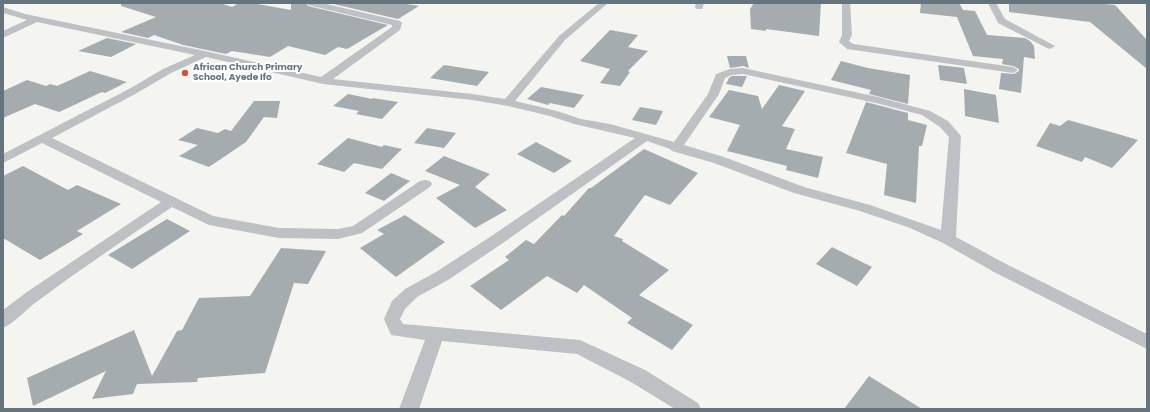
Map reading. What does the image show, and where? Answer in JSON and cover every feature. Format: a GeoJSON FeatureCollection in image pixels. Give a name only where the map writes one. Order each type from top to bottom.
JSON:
{"type":"FeatureCollection","features":[{"type":"Feature","properties":{"kind":"street"},"geometry":{"type":"LineString","coordinates":[[311,3],[397,23],[397,28],[323,82]]}},
{"type":"Feature","properties":{"kind":"street"},"geometry":{"type":"LineString","coordinates":[[508,103],[562,38],[604,3]]}},
{"type":"Feature","properties":{"kind":"street"},"geometry":{"type":"LineString","coordinates":[[846,3],[847,35],[844,42],[850,47],[1012,70]]}},
{"type":"Feature","properties":{"kind":"street"},"geometry":{"type":"LineString","coordinates":[[992,3],[1001,21],[1050,46]]}},
{"type":"Feature","properties":{"kind":"street"},"geometry":{"type":"LineString","coordinates":[[3,10],[152,42],[176,49],[205,54],[323,82],[472,97],[508,103],[553,113],[578,122],[610,128],[644,137],[719,160],[799,190],[894,218],[948,239],[1000,268],[1147,342]]}},
{"type":"Feature","properties":{"kind":"street"},"geometry":{"type":"LineString","coordinates":[[3,35],[37,18]]}},
{"type":"Feature","properties":{"kind":"street"},"geometry":{"type":"LineString","coordinates":[[3,159],[133,91],[167,71],[205,54]]}},
{"type":"Feature","properties":{"kind":"street"},"geometry":{"type":"LineString","coordinates":[[676,148],[713,94],[720,76],[730,72],[743,71],[777,77],[878,100],[926,113],[944,124],[955,136],[954,182],[948,239]]}},
{"type":"Feature","properties":{"kind":"street"},"geometry":{"type":"LineString","coordinates":[[644,137],[442,276],[411,294],[398,305],[392,319],[397,330],[580,347],[638,376],[691,409]]}},
{"type":"Feature","properties":{"kind":"street"},"geometry":{"type":"LineString","coordinates":[[43,139],[209,220],[279,233],[338,234],[356,230],[425,184]]}},
{"type":"Feature","properties":{"kind":"street"},"geometry":{"type":"LineString","coordinates":[[3,321],[7,316],[33,296],[170,202]]}},
{"type":"Feature","properties":{"kind":"street"},"geometry":{"type":"LineString","coordinates":[[409,409],[436,334]]}},
{"type":"Feature","properties":{"kind":"building"},"geometry":{"type":"Polygon","coordinates":[[[121,3],[220,3],[232,7],[239,3],[252,3],[291,10],[291,3],[306,3],[308,6],[388,25],[347,49],[338,47],[325,55],[288,46],[270,57],[232,51],[226,54],[183,45],[154,35],[148,38],[121,32],[156,17],[121,6],[121,3]]]}},
{"type":"Feature","properties":{"kind":"building"},"geometry":{"type":"Polygon","coordinates":[[[329,3],[400,3],[419,6],[398,19],[329,3]]]}},
{"type":"Feature","properties":{"kind":"building"},"geometry":{"type":"Polygon","coordinates":[[[754,3],[821,3],[819,36],[766,29],[766,31],[751,29],[750,9],[754,3]]]}},
{"type":"Feature","properties":{"kind":"building"},"geometry":{"type":"Polygon","coordinates":[[[921,3],[959,3],[963,10],[975,11],[987,35],[1025,38],[1030,41],[1034,46],[1035,59],[1024,57],[1021,93],[999,89],[1001,73],[1014,74],[1019,71],[1019,69],[1002,64],[1003,59],[973,56],[957,17],[920,13],[921,3]]]}},
{"type":"Feature","properties":{"kind":"building"},"geometry":{"type":"Polygon","coordinates":[[[1009,3],[1095,3],[1115,5],[1147,40],[1147,69],[1090,22],[1009,12],[1009,3]]]}},
{"type":"Feature","properties":{"kind":"building"},"geometry":{"type":"Polygon","coordinates":[[[610,30],[638,35],[628,47],[648,51],[628,71],[630,72],[620,86],[600,83],[610,69],[580,61],[610,30]]]}},
{"type":"Feature","properties":{"kind":"building"},"geometry":{"type":"Polygon","coordinates":[[[107,38],[136,44],[111,57],[78,51],[107,38]]]}},
{"type":"Feature","properties":{"kind":"building"},"geometry":{"type":"Polygon","coordinates":[[[727,56],[746,56],[749,68],[743,66],[730,68],[727,56]]]}},
{"type":"Feature","properties":{"kind":"building"},"geometry":{"type":"Polygon","coordinates":[[[841,61],[868,68],[910,75],[908,104],[869,94],[871,90],[831,80],[841,61]]]}},
{"type":"Feature","properties":{"kind":"building"},"geometry":{"type":"Polygon","coordinates":[[[444,65],[489,72],[477,86],[430,78],[444,65]]]}},
{"type":"Feature","properties":{"kind":"building"},"geometry":{"type":"Polygon","coordinates":[[[938,65],[964,68],[967,84],[940,80],[938,65]]]}},
{"type":"Feature","properties":{"kind":"building"},"geometry":{"type":"Polygon","coordinates":[[[90,71],[127,82],[59,112],[35,104],[3,118],[3,91],[27,80],[46,86],[50,84],[57,86],[90,71]]]}},
{"type":"Feature","properties":{"kind":"building"},"geometry":{"type":"Polygon","coordinates":[[[732,76],[747,76],[742,87],[726,84],[732,76]]]}},
{"type":"Feature","properties":{"kind":"building"},"geometry":{"type":"Polygon","coordinates":[[[779,85],[805,91],[782,126],[795,129],[786,149],[823,157],[818,178],[786,170],[787,166],[727,151],[740,125],[709,117],[729,90],[758,96],[762,109],[779,85]]]}},
{"type":"Feature","properties":{"kind":"building"},"geometry":{"type":"Polygon","coordinates":[[[541,87],[584,95],[574,108],[550,103],[548,105],[527,99],[541,87]]]}},
{"type":"Feature","properties":{"kind":"building"},"geometry":{"type":"Polygon","coordinates":[[[964,89],[996,95],[999,123],[965,116],[964,89]]]}},
{"type":"Feature","properties":{"kind":"building"},"geometry":{"type":"Polygon","coordinates":[[[348,94],[398,102],[382,119],[356,114],[359,111],[333,106],[348,94]]]}},
{"type":"Feature","properties":{"kind":"building"},"geometry":{"type":"Polygon","coordinates":[[[254,101],[280,101],[277,118],[264,117],[246,142],[209,167],[179,156],[198,145],[178,140],[197,128],[218,133],[225,129],[231,131],[254,101]]]}},
{"type":"Feature","properties":{"kind":"building"},"geometry":{"type":"Polygon","coordinates":[[[866,102],[908,113],[908,120],[927,125],[922,146],[919,146],[916,203],[884,195],[887,164],[846,153],[866,102]]]}},
{"type":"Feature","properties":{"kind":"building"},"geometry":{"type":"Polygon","coordinates":[[[640,107],[663,111],[656,125],[632,120],[640,107]]]}},
{"type":"Feature","properties":{"kind":"building"},"geometry":{"type":"Polygon","coordinates":[[[1068,120],[1138,140],[1112,168],[1085,157],[1082,162],[1036,146],[1050,123],[1060,126],[1068,120]]]}},
{"type":"Feature","properties":{"kind":"building"},"geometry":{"type":"Polygon","coordinates":[[[427,128],[456,133],[444,148],[414,143],[427,128]]]}},
{"type":"Feature","properties":{"kind":"building"},"geometry":{"type":"Polygon","coordinates":[[[348,138],[382,147],[384,145],[402,149],[382,169],[354,163],[344,172],[317,164],[348,138]]]}},
{"type":"Feature","properties":{"kind":"building"},"geometry":{"type":"Polygon","coordinates":[[[536,142],[572,161],[554,173],[517,154],[536,142]]]}},
{"type":"Feature","properties":{"kind":"building"},"geometry":{"type":"Polygon","coordinates":[[[644,149],[698,173],[670,205],[645,195],[614,236],[623,239],[622,241],[669,270],[639,295],[693,325],[672,350],[627,323],[632,318],[584,285],[577,293],[547,276],[501,310],[470,286],[509,260],[505,257],[526,240],[534,244],[562,215],[564,216],[589,188],[644,149]]]}},
{"type":"Feature","properties":{"kind":"building"},"geometry":{"type":"Polygon","coordinates":[[[444,156],[490,174],[475,187],[507,210],[475,228],[436,198],[460,185],[425,171],[444,156]]]}},
{"type":"Feature","properties":{"kind":"building"},"geometry":{"type":"Polygon","coordinates":[[[23,166],[68,190],[77,185],[121,204],[77,231],[83,234],[40,260],[3,238],[3,176],[23,166]]]}},
{"type":"Feature","properties":{"kind":"building"},"geometry":{"type":"Polygon","coordinates":[[[391,173],[410,181],[384,201],[365,193],[391,173]]]}},
{"type":"Feature","properties":{"kind":"building"},"geometry":{"type":"Polygon","coordinates":[[[405,215],[445,242],[396,277],[360,248],[384,234],[377,230],[405,215]]]}},
{"type":"Feature","properties":{"kind":"building"},"geometry":{"type":"Polygon","coordinates":[[[167,219],[190,231],[132,269],[108,255],[167,219]]]}},
{"type":"Feature","properties":{"kind":"building"},"geometry":{"type":"Polygon","coordinates":[[[832,247],[872,267],[857,286],[816,264],[832,247]]]}},
{"type":"Feature","properties":{"kind":"building"},"geometry":{"type":"Polygon","coordinates":[[[281,248],[326,251],[308,284],[294,283],[265,373],[198,378],[197,382],[137,384],[133,394],[92,399],[106,371],[33,406],[27,378],[134,330],[152,376],[177,331],[182,330],[199,298],[250,296],[281,248]]]}},
{"type":"Feature","properties":{"kind":"building"},"geometry":{"type":"Polygon","coordinates":[[[869,376],[922,409],[844,409],[869,376]]]}},
{"type":"Feature","properties":{"kind":"place","name":"African Church Primary School, Ayede Ifo"},"geometry":{"type":"Point","coordinates":[185,73]}}]}
